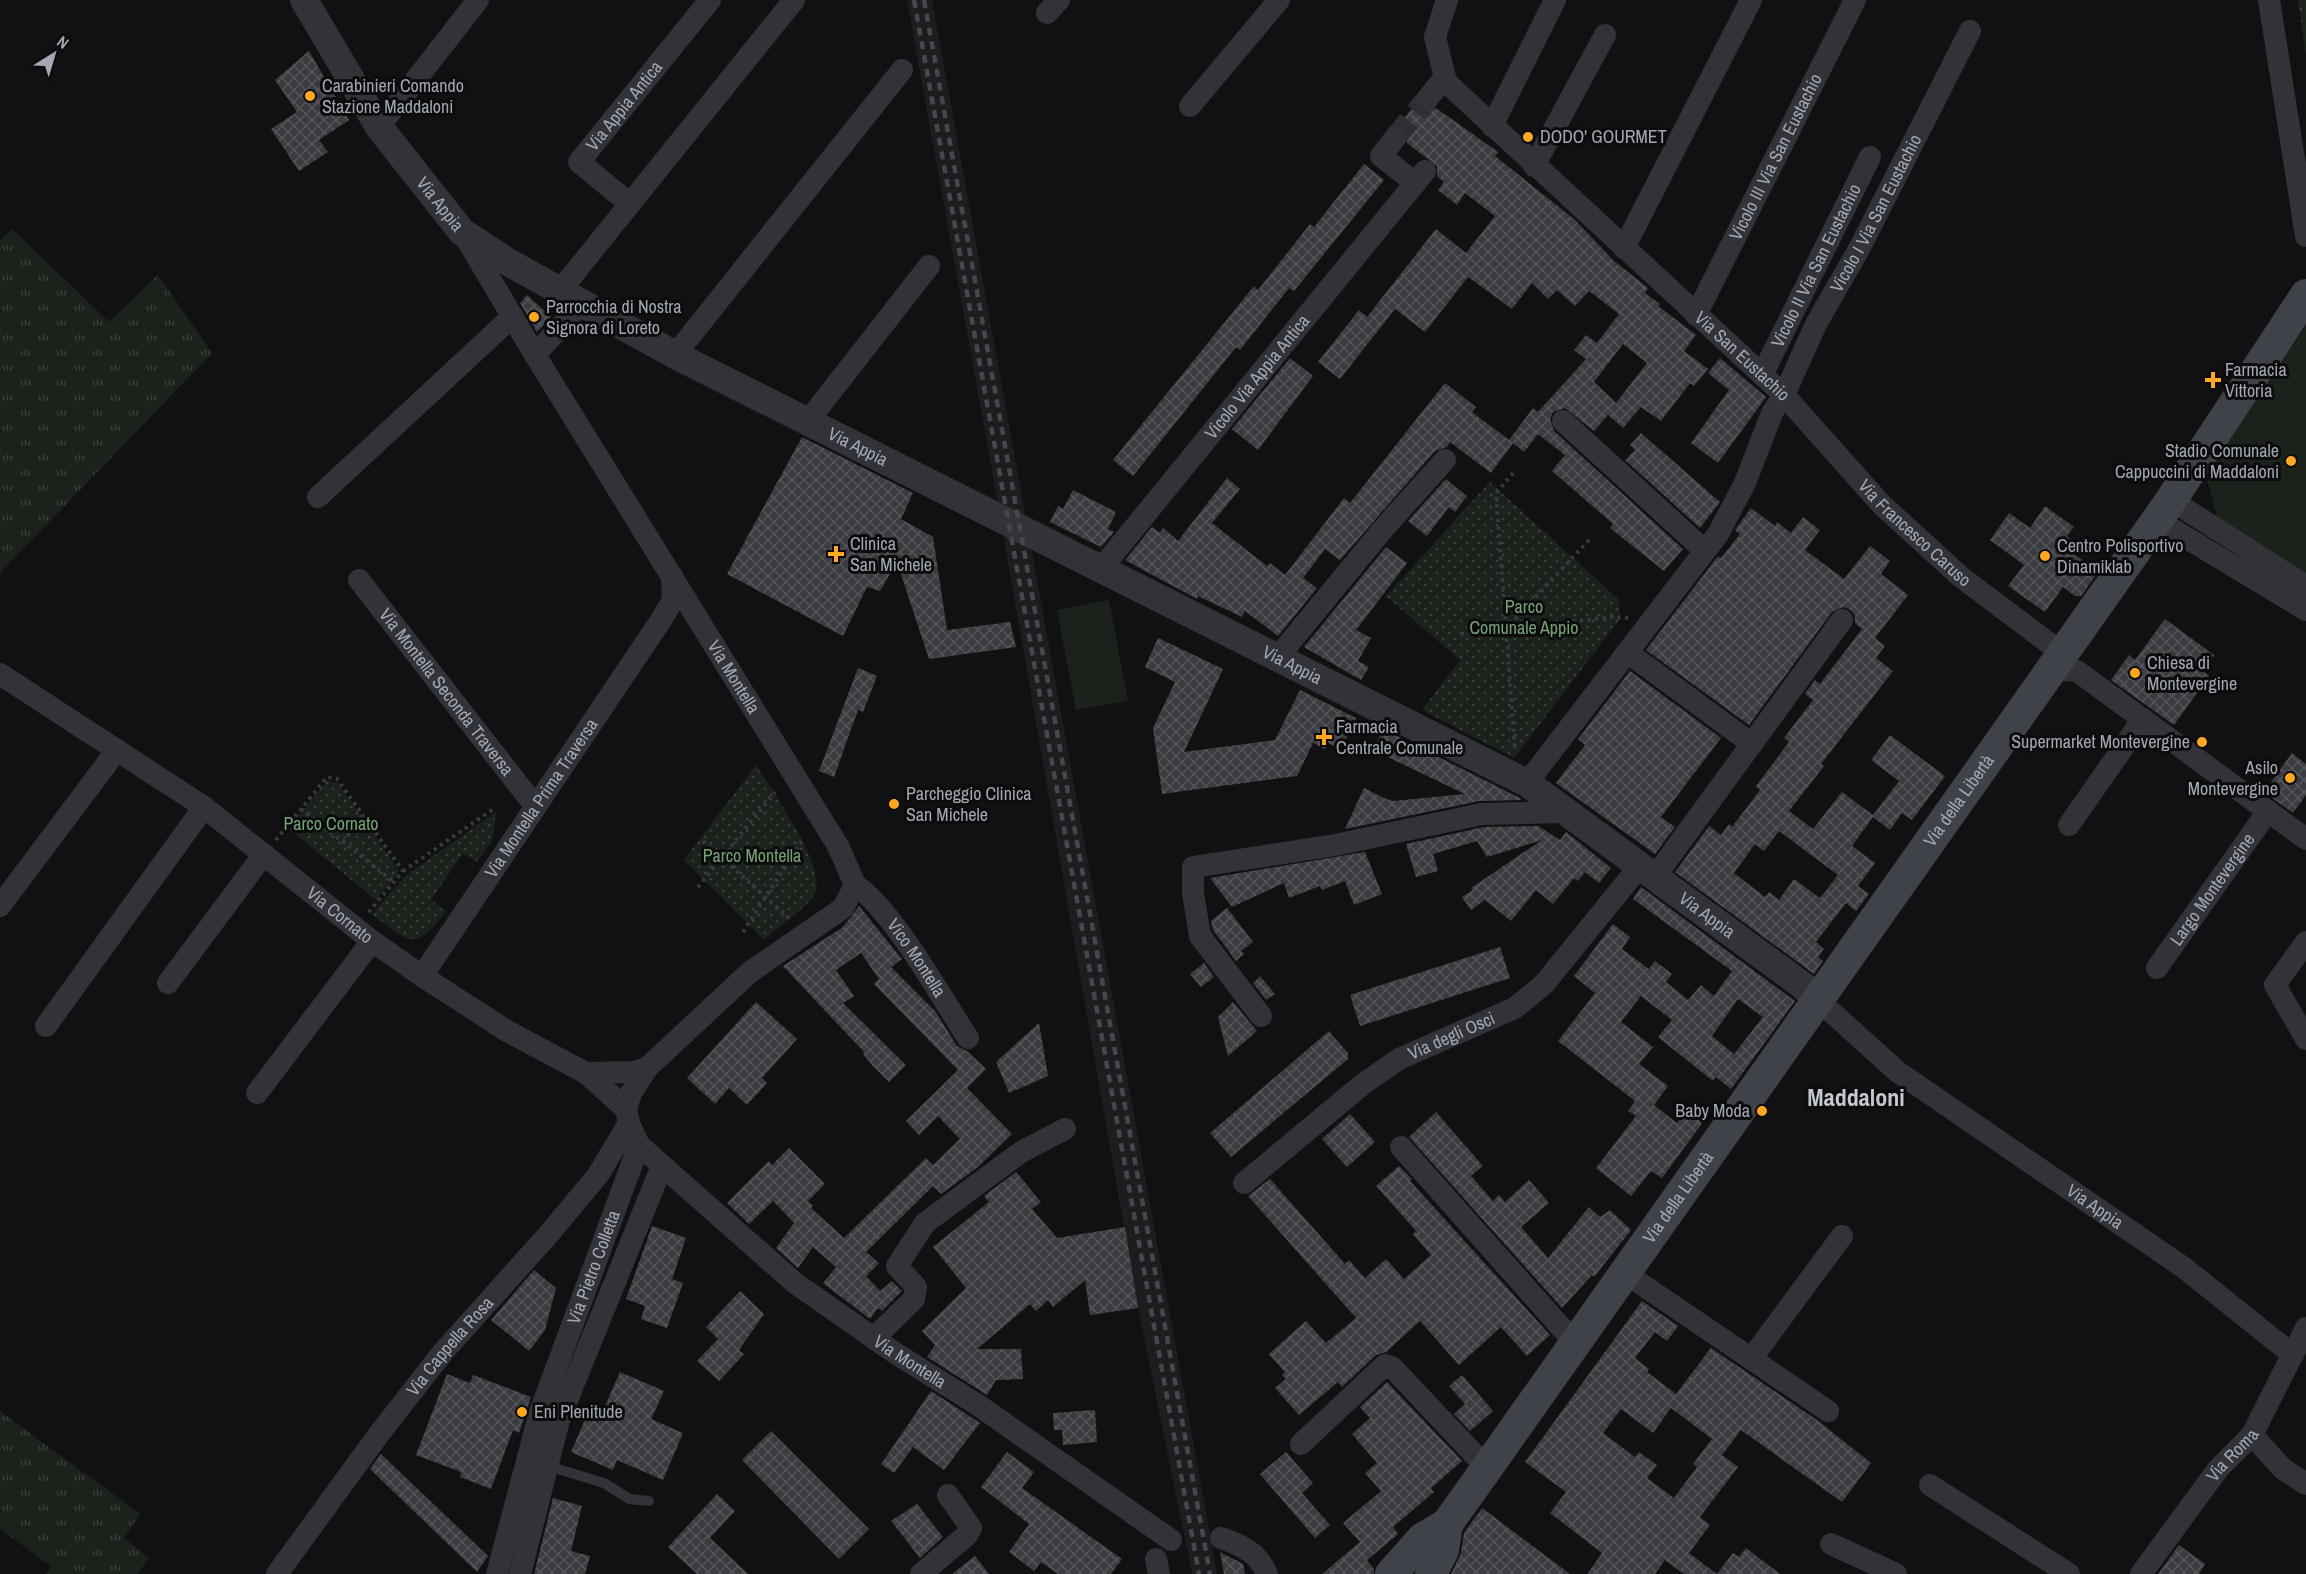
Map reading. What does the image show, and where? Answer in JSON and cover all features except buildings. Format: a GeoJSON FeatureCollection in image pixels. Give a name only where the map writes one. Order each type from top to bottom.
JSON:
{"type":"FeatureCollection","features":[{"type":"Feature","properties":{"kind":"main road","name":"Via della Libertà"},"geometry":{"type":"LineString","coordinates":[[1447,1524],[2164,510],[2306,295]]}},
{"type":"Feature","properties":{"kind":"main road"},"geometry":{"type":"LineString","coordinates":[[1391,1574],[1422,1539],[1447,1524]]}},
{"type":"Feature","properties":{"kind":"main road"},"geometry":{"type":"LineString","coordinates":[[1431,1574],[1443,1550],[1447,1524]]}},
{"type":"Feature","properties":{"kind":"street","name":"Via Appia"},"geometry":{"type":"LineString","coordinates":[[304,0],[379,127],[462,232],[570,298],[675,355],[1522,780],[1802,985],[1898,1072],[2183,1268],[2293,1355]]}},
{"type":"Feature","properties":{"kind":"street"},"geometry":{"type":"LineString","coordinates":[[379,127],[478,0]]}},
{"type":"Feature","properties":{"kind":"street","name":"Via Appia Antica"},"geometry":{"type":"LineString","coordinates":[[630,204],[579,162],[710,0]]}},
{"type":"Feature","properties":{"kind":"street"},"geometry":{"type":"LineString","coordinates":[[535,356],[630,204],[794,0]]}},
{"type":"Feature","properties":{"kind":"street"},"geometry":{"type":"LineString","coordinates":[[1190,106],[1279,0]]}},
{"type":"Feature","properties":{"kind":"street","name":"Via San Eustachio"},"geometry":{"type":"LineString","coordinates":[[1447,0],[1435,38],[1446,82],[1534,166],[1784,395],[1772,413],[1745,483],[1718,534],[1627,652],[1522,780]]}},
{"type":"Feature","properties":{"kind":"street"},"geometry":{"type":"LineString","coordinates":[[1491,126],[1555,0]]}},
{"type":"Feature","properties":{"kind":"street"},"geometry":{"type":"LineString","coordinates":[[1624,248],[1751,0]]}},
{"type":"Feature","properties":{"kind":"street","name":"Vicolo III Via San Eustachio"},"geometry":{"type":"LineString","coordinates":[[1696,315],[1855,0]]}},
{"type":"Feature","properties":{"kind":"street"},"geometry":{"type":"LineString","coordinates":[[2269,0],[2306,236]]}},
{"type":"Feature","properties":{"kind":"street","name":"Vicolo I Via San Eustachio"},"geometry":{"type":"LineString","coordinates":[[1784,395],[1816,324],[1859,249],[1970,31]]}},
{"type":"Feature","properties":{"kind":"street"},"geometry":{"type":"LineString","coordinates":[[1534,166],[1605,36]]}},
{"type":"Feature","properties":{"kind":"street"},"geometry":{"type":"LineString","coordinates":[[675,355],[902,70]]}},
{"type":"Feature","properties":{"kind":"street"},"geometry":{"type":"LineString","coordinates":[[1428,98],[1445,77]]}},
{"type":"Feature","properties":{"kind":"street","name":"Vicolo Via Appia Antica"},"geometry":{"type":"LineString","coordinates":[[1100,570],[1420,177],[1381,156],[1395,138]]}},
{"type":"Feature","properties":{"kind":"street","name":"Vicolo II Via San Eustachio"},"geometry":{"type":"LineString","coordinates":[[1762,375],[1870,157]]}},
{"type":"Feature","properties":{"kind":"street","name":"Via Montella"},"geometry":{"type":"LineString","coordinates":[[462,232],[535,356],[838,846],[855,885]]}},
{"type":"Feature","properties":{"kind":"street"},"geometry":{"type":"LineString","coordinates":[[808,421],[929,266]]}},
{"type":"Feature","properties":{"kind":"street"},"geometry":{"type":"LineString","coordinates":[[318,497],[512,317]]}},
{"type":"Feature","properties":{"kind":"street","name":"Via Francesco Caruso"},"geometry":{"type":"LineString","coordinates":[[1784,395],[1882,505],[1960,577],[2057,661]]}},
{"type":"Feature","properties":{"kind":"street"},"geometry":{"type":"LineString","coordinates":[[1563,421],[1705,551]]}},
{"type":"Feature","properties":{"kind":"street"},"geometry":{"type":"LineString","coordinates":[[1277,658],[1384,528],[1445,460]]}},
{"type":"Feature","properties":{"kind":"street"},"geometry":{"type":"LineString","coordinates":[[2164,510],[2306,586]]}},
{"type":"Feature","properties":{"kind":"street"},"geometry":{"type":"LineString","coordinates":[[2164,510],[2306,610]]}},
{"type":"Feature","properties":{"kind":"street","name":"Via Montella Prima Traversa"},"geometry":{"type":"LineString","coordinates":[[422,976],[661,620],[673,600],[672,576]]}},
{"type":"Feature","properties":{"kind":"street","name":"Via Montella Seconda Traversa"},"geometry":{"type":"LineString","coordinates":[[358,580],[535,806]]}},
{"type":"Feature","properties":{"kind":"street"},"geometry":{"type":"LineString","coordinates":[[661,620],[678,621],[712,642]]}},
{"type":"Feature","properties":{"kind":"street","name":"Via degli Osci"},"geometry":{"type":"LineString","coordinates":[[1244,1183],[1363,1084],[1399,1059],[1515,1008],[1544,984],[1646,872],[1752,744],[1842,620]]}},
{"type":"Feature","properties":{"kind":"street"},"geometry":{"type":"LineString","coordinates":[[1627,652],[1752,744]]}},
{"type":"Feature","properties":{"kind":"street"},"geometry":{"type":"LineString","coordinates":[[2057,661],[2077,671],[2306,839]]}},
{"type":"Feature","properties":{"kind":"street","name":"Via Cornato"},"geometry":{"type":"LineString","coordinates":[[0,674],[269,847],[372,942],[507,1031],[586,1073],[627,1116],[639,1145],[662,1166]]}},
{"type":"Feature","properties":{"kind":"street"},"geometry":{"type":"LineString","coordinates":[[2069,825],[2143,719]]}},
{"type":"Feature","properties":{"kind":"street"},"geometry":{"type":"LineString","coordinates":[[0,906],[117,750]]}},
{"type":"Feature","properties":{"kind":"street"},"geometry":{"type":"LineString","coordinates":[[46,1026],[204,807]]}},
{"type":"Feature","properties":{"kind":"street","name":"Largo Montevergine"},"geometry":{"type":"LineString","coordinates":[[2157,968],[2268,811]]}},
{"type":"Feature","properties":{"kind":"street"},"geometry":{"type":"LineString","coordinates":[[1261,1016],[1200,936],[1192,893],[1193,867],[1335,845],[1482,814],[1566,812]]}},
{"type":"Feature","properties":{"kind":"street"},"geometry":{"type":"LineString","coordinates":[[168,983],[269,847]]}},
{"type":"Feature","properties":{"kind":"street"},"geometry":{"type":"LineString","coordinates":[[627,1116],[630,1094],[647,1068],[750,972],[843,908],[855,885]]}},
{"type":"Feature","properties":{"kind":"street","name":"Vico Montella"},"geometry":{"type":"LineString","coordinates":[[855,885],[869,894],[894,926],[968,1038]]}},
{"type":"Feature","properties":{"kind":"street"},"geometry":{"type":"LineString","coordinates":[[257,1093],[372,942]]}},
{"type":"Feature","properties":{"kind":"street"},"geometry":{"type":"LineString","coordinates":[[2306,942],[2275,985],[2306,1039]]}},
{"type":"Feature","properties":{"kind":"street"},"geometry":{"type":"LineString","coordinates":[[586,1073],[633,1072],[647,1068]]}},
{"type":"Feature","properties":{"kind":"street","name":"Via Cappella Rosa"},"geometry":{"type":"LineString","coordinates":[[277,1574],[379,1434],[443,1352],[548,1235],[598,1175],[627,1116]]}},
{"type":"Feature","properties":{"kind":"street"},"geometry":{"type":"LineString","coordinates":[[873,1338],[914,1299],[916,1287],[897,1266],[925,1223],[1021,1152],[1065,1129]]}},
{"type":"Feature","properties":{"kind":"street","name":"Via Pietro Colletta"},"geometry":{"type":"LineString","coordinates":[[497,1574],[559,1393],[639,1145]]}},
{"type":"Feature","properties":{"kind":"street"},"geometry":{"type":"LineString","coordinates":[[1401,1147],[1575,1343]]}},
{"type":"Feature","properties":{"kind":"street","name":"Via Montella"},"geometry":{"type":"LineString","coordinates":[[662,1166],[795,1283],[873,1338],[978,1405],[1171,1540]]}},
{"type":"Feature","properties":{"kind":"street","name":"Via Pietro Colletta"},"geometry":{"type":"LineString","coordinates":[[520,1574],[559,1420],[559,1393],[662,1166]]}},
{"type":"Feature","properties":{"kind":"street"},"geometry":{"type":"LineString","coordinates":[[1751,1359],[1842,1236]]}},
{"type":"Feature","properties":{"kind":"street"},"geometry":{"type":"LineString","coordinates":[[1625,1273],[1828,1411]]}},
{"type":"Feature","properties":{"kind":"street","name":"Via Roma"},"geometry":{"type":"LineString","coordinates":[[2141,1574],[2218,1469],[2252,1435],[2306,1328]]}},
{"type":"Feature","properties":{"kind":"street"},"geometry":{"type":"LineString","coordinates":[[1301,1444],[1385,1365],[1392,1367],[1487,1468]]}},
{"type":"Feature","properties":{"kind":"street"},"geometry":{"type":"LineString","coordinates":[[2252,1435],[2283,1469],[2306,1484]]}},
{"type":"Feature","properties":{"kind":"street"},"geometry":{"type":"LineString","coordinates":[[1930,1485],[2069,1574]]}},
{"type":"Feature","properties":{"kind":"street"},"geometry":{"type":"LineString","coordinates":[[921,1574],[967,1535],[970,1528],[948,1495]]}},
{"type":"Feature","properties":{"kind":"street","name":"Via della Libertà"},"geometry":{"type":"LineString","coordinates":[[1415,1574],[1447,1524]]}},
{"type":"Feature","properties":{"kind":"street"},"geometry":{"type":"LineString","coordinates":[[1221,1538],[1245,1546],[1267,1574]]}},
{"type":"Feature","properties":{"kind":"street"},"geometry":{"type":"LineString","coordinates":[[1831,1544],[1896,1574]]}},
{"type":"Feature","properties":{"kind":"lane"},"geometry":{"type":"LineString","coordinates":[[548,1466],[604,1483],[629,1499],[649,1501]]}},
{"type":"Feature","properties":{"kind":"path"},"geometry":{"type":"LineString","coordinates":[[1513,473],[1496,493],[1504,630],[1522,780]]}},
{"type":"Feature","properties":{"kind":"path"},"geometry":{"type":"LineString","coordinates":[[1504,630],[1589,540]]}},
{"type":"Feature","properties":{"kind":"path"},"geometry":{"type":"LineString","coordinates":[[1461,634],[1613,617],[1652,619]]}},
{"type":"Feature","properties":{"kind":"path"},"geometry":{"type":"LineString","coordinates":[[269,847],[327,777],[337,779],[403,871]]}},
{"type":"Feature","properties":{"kind":"path"},"geometry":{"type":"LineString","coordinates":[[698,887],[775,792]]}},
{"type":"Feature","properties":{"kind":"path"},"geometry":{"type":"LineString","coordinates":[[366,914],[403,871],[495,808]]}},
{"type":"Feature","properties":{"kind":"path"},"geometry":{"type":"LineString","coordinates":[[300,809],[394,882]]}},
{"type":"Feature","properties":{"kind":"path"},"geometry":{"type":"LineString","coordinates":[[343,842],[363,815]]}},
{"type":"Feature","properties":{"kind":"path"},"geometry":{"type":"LineString","coordinates":[[743,932],[803,839]]}},
{"type":"Feature","properties":{"kind":"path"},"geometry":{"type":"LineString","coordinates":[[703,841],[790,920]]}},
{"type":"Feature","properties":{"kind":"shaded area"},"geometry":{"type":"Polygon","coordinates":[[[907,0],[932,0],[1217,1574],[1192,1574],[1138,1308],[993,476],[907,0]]]}},
{"type":"Feature","properties":{"kind":"green space"},"geometry":{"type":"Polygon","coordinates":[[[2298,0],[2306,0],[2306,57],[2298,0]]]}},
{"type":"Feature","properties":{"kind":"green space"},"geometry":{"type":"Polygon","coordinates":[[[12,229],[109,322],[158,275],[212,353],[0,573],[0,241],[12,229]]]}},
{"type":"Feature","properties":{"kind":"green space"},"geometry":{"type":"Polygon","coordinates":[[[2306,326],[2306,577],[2219,524],[2205,471],[2306,326]]]}},
{"type":"Feature","properties":{"kind":"green space","name":"Parco Comunale Appio"},"geometry":{"type":"Polygon","coordinates":[[[1490,482],[1619,600],[1620,619],[1514,758],[1422,710],[1460,660],[1386,596],[1490,482]]]}},
{"type":"Feature","properties":{"kind":"green space"},"geometry":{"type":"Polygon","coordinates":[[[1109,600],[1128,701],[1076,710],[1057,610],[1109,600]]]}},
{"type":"Feature","properties":{"kind":"green space","name":"Parco Montella"},"geometry":{"type":"Polygon","coordinates":[[[756,765],[797,831],[814,869],[817,885],[808,903],[764,940],[684,860],[756,765]]]}},
{"type":"Feature","properties":{"kind":"green space","name":"Parco Cornato"},"geometry":{"type":"Polygon","coordinates":[[[327,781],[338,783],[399,871],[376,900],[288,828],[327,781]]]}},
{"type":"Feature","properties":{"kind":"green space"},"geometry":{"type":"Polygon","coordinates":[[[496,812],[492,841],[477,862],[463,853],[431,900],[446,911],[426,933],[419,938],[404,937],[372,914],[405,876],[496,812]]]}},
{"type":"Feature","properties":{"kind":"green space"},"geometry":{"type":"Polygon","coordinates":[[[0,1411],[140,1514],[124,1538],[149,1558],[137,1574],[46,1574],[51,1566],[0,1529],[0,1411]]]}},
{"type":"Feature","properties":{"kind":"tunnel"},"geometry":{"type":"LineString","coordinates":[[1395,138],[1428,98]]}},
{"type":"Feature","properties":{"kind":"railway"},"geometry":{"type":"LineString","coordinates":[[914,0],[1199,1574]]}},
{"type":"Feature","properties":{"kind":"railway"},"geometry":{"type":"LineString","coordinates":[[924,0],[1210,1574]]}},
{"type":"Feature","properties":{"kind":"place","name":"Carabinieri Comando Stazione Maddaloni"},"geometry":{"type":"Point","coordinates":[310,96]}},
{"type":"Feature","properties":{"kind":"place","name":"DODO' GOURMET"},"geometry":{"type":"Point","coordinates":[1528,137]}},
{"type":"Feature","properties":{"kind":"place","name":"Parrocchia di Nostra Signora di Loreto"},"geometry":{"type":"Point","coordinates":[534,317]}},
{"type":"Feature","properties":{"kind":"place","name":"Farmacia Vittoria"},"geometry":{"type":"Point","coordinates":[2213,380]}},
{"type":"Feature","properties":{"kind":"place","name":"Stadio Comunale Cappuccini di Maddaloni"},"geometry":{"type":"Point","coordinates":[2291,461]}},
{"type":"Feature","properties":{"kind":"place","name":"Clinica San Michele"},"geometry":{"type":"Point","coordinates":[836,554]}},
{"type":"Feature","properties":{"kind":"place","name":"Centro Polisportivo Dinamiklab"},"geometry":{"type":"Point","coordinates":[2045,556]}},
{"type":"Feature","properties":{"kind":"place","name":"Chiesa di Montevergine"},"geometry":{"type":"Point","coordinates":[2135,673]}},
{"type":"Feature","properties":{"kind":"place","name":"Farmacia Centrale Comunale"},"geometry":{"type":"Point","coordinates":[1324,737]}},
{"type":"Feature","properties":{"kind":"place","name":"Supermarket Montevergine"},"geometry":{"type":"Point","coordinates":[2202,742]}},
{"type":"Feature","properties":{"kind":"place","name":"Asilo Montevergine"},"geometry":{"type":"Point","coordinates":[2290,778]}},
{"type":"Feature","properties":{"kind":"place","name":"Parcheggio Clinica San Michele"},"geometry":{"type":"Point","coordinates":[894,804]}},
{"type":"Feature","properties":{"kind":"place","name":"Baby Moda"},"geometry":{"type":"Point","coordinates":[1762,1111]}},
{"type":"Feature","properties":{"kind":"place","name":"Eni Plenitude"},"geometry":{"type":"Point","coordinates":[522,1412]}},
{"type":"Feature","properties":{"kind":"district","name":"Maddaloni"},"geometry":{"type":"Point","coordinates":[1856,1098]}}]}
